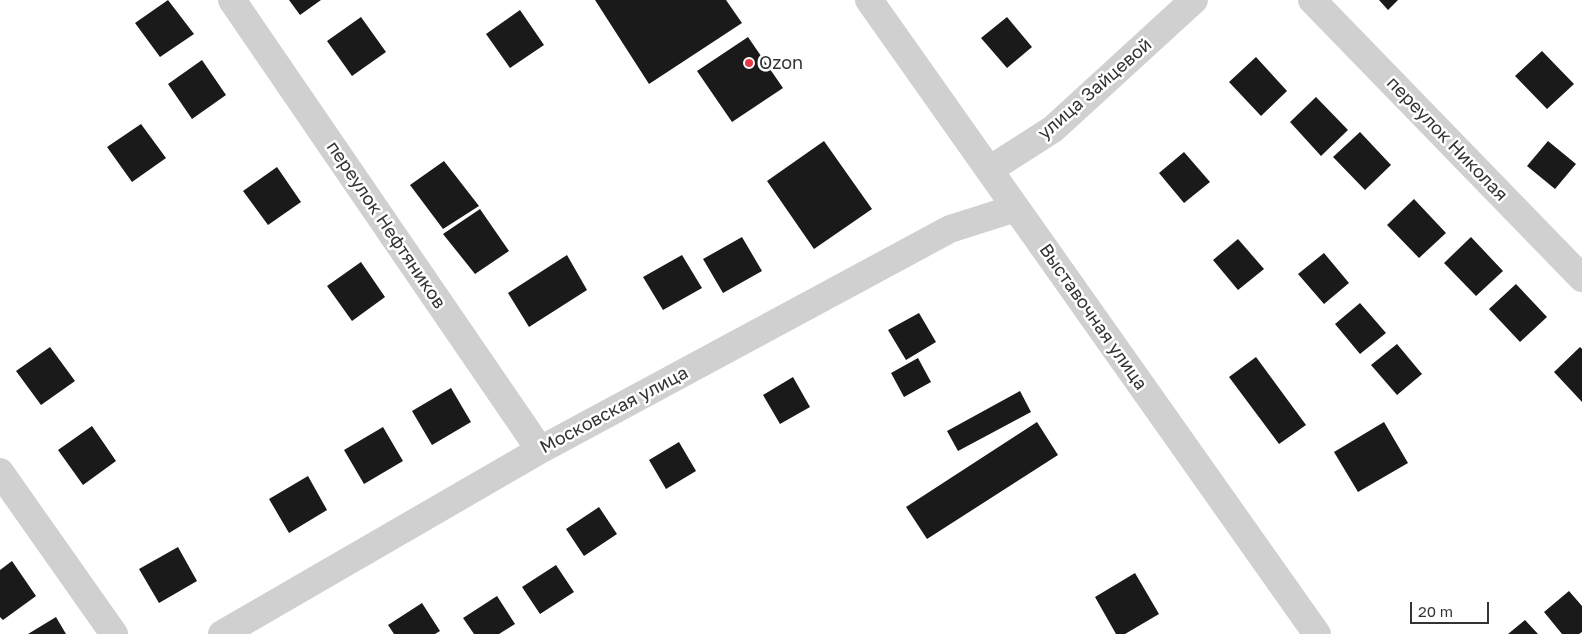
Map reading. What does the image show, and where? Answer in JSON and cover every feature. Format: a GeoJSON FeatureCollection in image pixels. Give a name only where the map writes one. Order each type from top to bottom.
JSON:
{"type":"FeatureCollection","features":[{"type":"Feature","properties":{"kind":"street","name":"переулок Нефтяников"},"geometry":{"type":"LineString","coordinates":[[232,0],[540,450]]}},
{"type":"Feature","properties":{"kind":"street","name":"Выставочная улица"},"geometry":{"type":"LineString","coordinates":[[869,0],[1317,634]]}},
{"type":"Feature","properties":{"kind":"street","name":"улица Зайцевой"},"geometry":{"type":"LineString","coordinates":[[989,170],[1053,130],[1194,0]]}},
{"type":"Feature","properties":{"kind":"street","name":"переулок Николая"},"geometry":{"type":"LineString","coordinates":[[1312,0],[1582,278]]}},
{"type":"Feature","properties":{"kind":"street","name":"Московская улица"},"geometry":{"type":"LineString","coordinates":[[222,634],[540,450],[950,229],[1016,208]]}},
{"type":"Feature","properties":{"kind":"street"},"geometry":{"type":"LineString","coordinates":[[0,472],[114,634]]}},
{"type":"Feature","properties":{"kind":"building"},"geometry":{"type":"Polygon","coordinates":[[[168,0],[194,34],[160,57],[135,23],[168,0]]]}},
{"type":"Feature","properties":{"kind":"building"},"geometry":{"type":"Polygon","coordinates":[[[289,0],[321,0],[300,15],[289,0]]]}},
{"type":"Feature","properties":{"kind":"building"},"geometry":{"type":"Polygon","coordinates":[[[595,0],[726,0],[742,23],[649,84],[595,0]]]}},
{"type":"Feature","properties":{"kind":"building"},"geometry":{"type":"Polygon","coordinates":[[[1379,0],[1398,0],[1388,10],[1379,0]]]}},
{"type":"Feature","properties":{"kind":"building"},"geometry":{"type":"Polygon","coordinates":[[[520,10],[544,45],[510,68],[486,34],[520,10]]]}},
{"type":"Feature","properties":{"kind":"building"},"geometry":{"type":"Polygon","coordinates":[[[361,17],[386,52],[352,76],[327,41],[361,17]]]}},
{"type":"Feature","properties":{"kind":"building"},"geometry":{"type":"Polygon","coordinates":[[[1007,17],[1032,47],[1007,68],[981,38],[1007,17]]]}},
{"type":"Feature","properties":{"kind":"building"},"geometry":{"type":"Polygon","coordinates":[[[748,37],[783,88],[732,122],[697,71],[748,37]]]}},
{"type":"Feature","properties":{"kind":"building"},"geometry":{"type":"Polygon","coordinates":[[[1542,51],[1574,84],[1547,109],[1515,76],[1542,51]]]}},
{"type":"Feature","properties":{"kind":"building"},"geometry":{"type":"Polygon","coordinates":[[[1256,57],[1287,91],[1261,116],[1229,82],[1256,57]]]}},
{"type":"Feature","properties":{"kind":"building"},"geometry":{"type":"Polygon","coordinates":[[[202,60],[226,95],[192,119],[168,84],[202,60]]]}},
{"type":"Feature","properties":{"kind":"building"},"geometry":{"type":"Polygon","coordinates":[[[1316,97],[1348,130],[1321,156],[1290,122],[1316,97]]]}},
{"type":"Feature","properties":{"kind":"building"},"geometry":{"type":"Polygon","coordinates":[[[141,124],[166,158],[132,182],[107,147],[141,124]]]}},
{"type":"Feature","properties":{"kind":"building"},"geometry":{"type":"Polygon","coordinates":[[[1360,132],[1391,165],[1365,190],[1333,157],[1360,132]]]}},
{"type":"Feature","properties":{"kind":"building"},"geometry":{"type":"Polygon","coordinates":[[[824,141],[872,209],[814,249],[767,181],[824,141]]]}},
{"type":"Feature","properties":{"kind":"building"},"geometry":{"type":"Polygon","coordinates":[[[1548,141],[1576,164],[1555,189],[1527,166],[1548,141]]]}},
{"type":"Feature","properties":{"kind":"building"},"geometry":{"type":"Polygon","coordinates":[[[1184,152],[1210,182],[1184,203],[1159,173],[1184,152]]]}},
{"type":"Feature","properties":{"kind":"building"},"geometry":{"type":"Polygon","coordinates":[[[444,161],[479,206],[443,229],[410,185],[444,161]]]}},
{"type":"Feature","properties":{"kind":"building"},"geometry":{"type":"Polygon","coordinates":[[[277,167],[301,202],[268,225],[243,191],[277,167]]]}},
{"type":"Feature","properties":{"kind":"building"},"geometry":{"type":"Polygon","coordinates":[[[1414,199],[1446,233],[1419,258],[1387,225],[1414,199]]]}},
{"type":"Feature","properties":{"kind":"building"},"geometry":{"type":"Polygon","coordinates":[[[480,209],[509,251],[475,274],[443,234],[480,209]]]}},
{"type":"Feature","properties":{"kind":"building"},"geometry":{"type":"Polygon","coordinates":[[[742,237],[762,271],[723,293],[703,259],[742,237]]]}},
{"type":"Feature","properties":{"kind":"building"},"geometry":{"type":"Polygon","coordinates":[[[1471,237],[1503,271],[1476,296],[1444,263],[1471,237]]]}},
{"type":"Feature","properties":{"kind":"building"},"geometry":{"type":"Polygon","coordinates":[[[1238,239],[1264,269],[1238,290],[1213,260],[1238,239]]]}},
{"type":"Feature","properties":{"kind":"building"},"geometry":{"type":"Polygon","coordinates":[[[1324,253],[1349,283],[1324,304],[1298,274],[1324,253]]]}},
{"type":"Feature","properties":{"kind":"building"},"geometry":{"type":"Polygon","coordinates":[[[567,255],[587,290],[529,327],[508,293],[567,255]]]}},
{"type":"Feature","properties":{"kind":"building"},"geometry":{"type":"Polygon","coordinates":[[[682,255],[702,288],[663,310],[643,277],[682,255]]]}},
{"type":"Feature","properties":{"kind":"building"},"geometry":{"type":"Polygon","coordinates":[[[361,262],[385,297],[352,321],[327,286],[361,262]]]}},
{"type":"Feature","properties":{"kind":"building"},"geometry":{"type":"Polygon","coordinates":[[[1516,284],[1547,317],[1520,342],[1489,309],[1516,284]]]}},
{"type":"Feature","properties":{"kind":"building"},"geometry":{"type":"Polygon","coordinates":[[[1360,303],[1386,333],[1360,354],[1335,324],[1360,303]]]}},
{"type":"Feature","properties":{"kind":"building"},"geometry":{"type":"Polygon","coordinates":[[[919,313],[936,342],[906,360],[888,330],[919,313]]]}},
{"type":"Feature","properties":{"kind":"building"},"geometry":{"type":"Polygon","coordinates":[[[1397,344],[1422,374],[1397,395],[1371,365],[1397,344]]]}},
{"type":"Feature","properties":{"kind":"building"},"geometry":{"type":"Polygon","coordinates":[[[50,347],[75,381],[41,405],[16,371],[50,347]]]}},
{"type":"Feature","properties":{"kind":"building"},"geometry":{"type":"Polygon","coordinates":[[[1580,347],[1582,349],[1582,402],[1554,372],[1580,347]]]}},
{"type":"Feature","properties":{"kind":"building"},"geometry":{"type":"Polygon","coordinates":[[[1256,357],[1306,425],[1279,444],[1229,377],[1256,357]]]}},
{"type":"Feature","properties":{"kind":"building"},"geometry":{"type":"Polygon","coordinates":[[[918,358],[931,382],[904,397],[891,373],[918,358]]]}},
{"type":"Feature","properties":{"kind":"building"},"geometry":{"type":"Polygon","coordinates":[[[793,377],[810,407],[780,424],[763,395],[793,377]]]}},
{"type":"Feature","properties":{"kind":"building"},"geometry":{"type":"Polygon","coordinates":[[[451,388],[471,422],[432,445],[412,411],[451,388]]]}},
{"type":"Feature","properties":{"kind":"building"},"geometry":{"type":"Polygon","coordinates":[[[1020,391],[1031,412],[958,451],[947,431],[1020,391]]]}},
{"type":"Feature","properties":{"kind":"building"},"geometry":{"type":"Polygon","coordinates":[[[1037,422],[1058,455],[927,539],[906,507],[1037,422]]]}},
{"type":"Feature","properties":{"kind":"building"},"geometry":{"type":"Polygon","coordinates":[[[1384,422],[1408,463],[1358,492],[1334,452],[1384,422]]]}},
{"type":"Feature","properties":{"kind":"building"},"geometry":{"type":"Polygon","coordinates":[[[92,426],[116,461],[83,485],[58,450],[92,426]]]}},
{"type":"Feature","properties":{"kind":"building"},"geometry":{"type":"Polygon","coordinates":[[[383,427],[403,461],[364,484],[344,450],[383,427]]]}},
{"type":"Feature","properties":{"kind":"building"},"geometry":{"type":"Polygon","coordinates":[[[679,442],[696,471],[666,489],[649,460],[679,442]]]}},
{"type":"Feature","properties":{"kind":"building"},"geometry":{"type":"Polygon","coordinates":[[[308,476],[327,510],[289,533],[269,499],[308,476]]]}},
{"type":"Feature","properties":{"kind":"building"},"geometry":{"type":"Polygon","coordinates":[[[599,507],[617,534],[584,556],[566,529],[599,507]]]}},
{"type":"Feature","properties":{"kind":"building"},"geometry":{"type":"Polygon","coordinates":[[[178,547],[197,581],[159,603],[139,569],[178,547]]]}},
{"type":"Feature","properties":{"kind":"building"},"geometry":{"type":"Polygon","coordinates":[[[12,561],[36,596],[3,620],[0,617],[0,570],[12,561]]]}},
{"type":"Feature","properties":{"kind":"building"},"geometry":{"type":"Polygon","coordinates":[[[556,565],[574,592],[540,614],[522,587],[556,565]]]}},
{"type":"Feature","properties":{"kind":"building"},"geometry":{"type":"Polygon","coordinates":[[[1135,573],[1159,614],[1125,634],[1116,634],[1095,597],[1135,573]]]}},
{"type":"Feature","properties":{"kind":"building"},"geometry":{"type":"Polygon","coordinates":[[[1569,591],[1582,606],[1582,632],[1579,634],[1562,634],[1544,612],[1569,591]]]}},
{"type":"Feature","properties":{"kind":"building"},"geometry":{"type":"Polygon","coordinates":[[[497,596],[515,624],[499,634],[474,634],[463,618],[497,596]]]}},
{"type":"Feature","properties":{"kind":"building"},"geometry":{"type":"Polygon","coordinates":[[[422,603],[440,631],[435,634],[394,634],[388,625],[422,603]]]}},
{"type":"Feature","properties":{"kind":"building"},"geometry":{"type":"Polygon","coordinates":[[[56,617],[66,634],[28,634],[56,617]]]}},
{"type":"Feature","properties":{"kind":"building"},"geometry":{"type":"Polygon","coordinates":[[[1525,620],[1538,634],[1508,634],[1525,620]]]}},
{"type":"Feature","properties":{"kind":"place","name":"Ozon"},"geometry":{"type":"Point","coordinates":[749,63]}}]}
